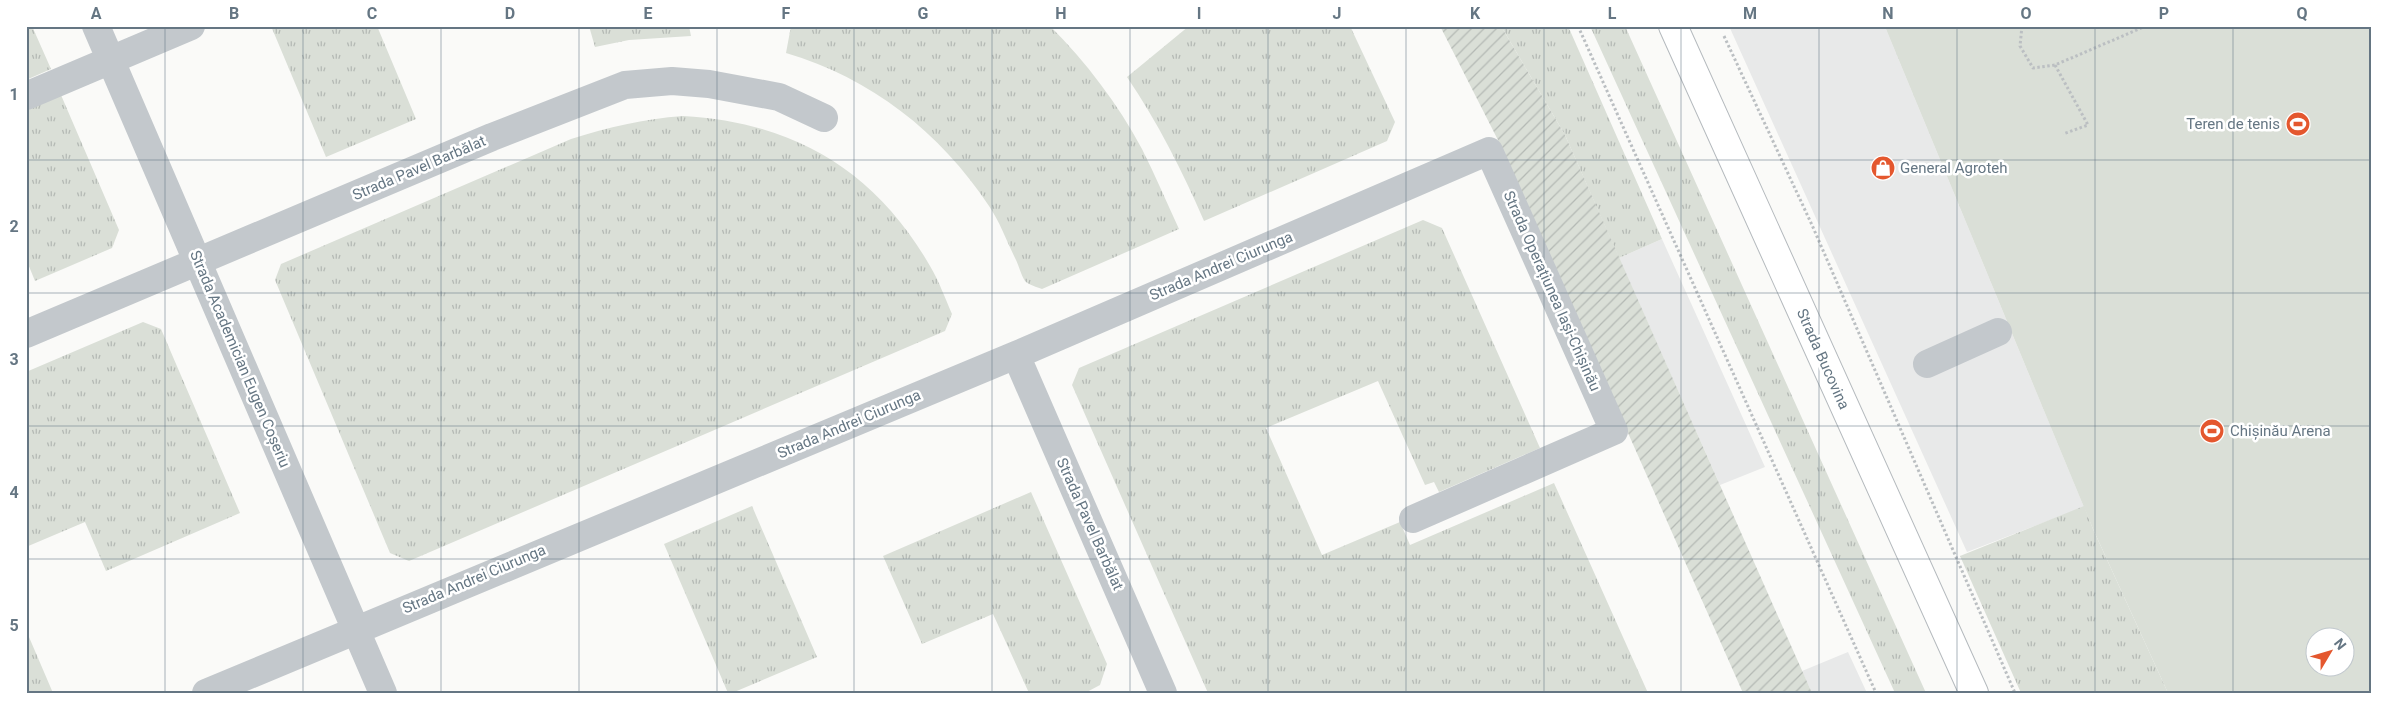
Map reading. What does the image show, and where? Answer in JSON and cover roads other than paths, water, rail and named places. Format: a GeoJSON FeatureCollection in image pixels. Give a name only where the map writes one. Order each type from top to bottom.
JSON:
{"type":"FeatureCollection","features":[{"type":"Feature","properties":{"kind":"main road","name":"Strada Bucovina"},"geometry":{"type":"LineString","coordinates":[[1672,26],[1974,693]]}},
{"type":"Feature","properties":{"kind":"street","name":"Strada Academician Eugen Coșeriu"},"geometry":{"type":"LineString","coordinates":[[96,26],[357,628],[383,693]]}},
{"type":"Feature","properties":{"kind":"street"},"geometry":{"type":"LineString","coordinates":[[26,96],[191,26]]}},
{"type":"Feature","properties":{"kind":"street","name":"Strada Pavel Barbălat"},"geometry":{"type":"LineString","coordinates":[[26,334],[492,137],[625,85],[672,81],[709,84],[778,97],[824,118]]}},
{"type":"Feature","properties":{"kind":"street","name":"Strada Andrei Ciurunga"},"geometry":{"type":"LineString","coordinates":[[206,693],[357,628],[1016,355],[1489,151]]}},
{"type":"Feature","properties":{"kind":"street","name":"Strada Operațiunea Iași-Chișinău"},"geometry":{"type":"LineString","coordinates":[[1413,519],[1614,431],[1489,151]]}},
{"type":"Feature","properties":{"kind":"street"},"geometry":{"type":"LineString","coordinates":[[1928,364],[1998,332]]}},
{"type":"Feature","properties":{"kind":"street","name":"Strada Pavel Barbălat"},"geometry":{"type":"LineString","coordinates":[[1016,355],[1164,693]]}},
{"type":"Feature","properties":{"kind":"place","name":"Teren de tenis"},"geometry":{"type":"Point","coordinates":[2298,124]}},
{"type":"Feature","properties":{"kind":"place","name":"General Agroteh"},"geometry":{"type":"Point","coordinates":[1883,168]}},
{"type":"Feature","properties":{"kind":"place","name":"Chișinău Arena"},"geometry":{"type":"Point","coordinates":[2212,431]}}]}
